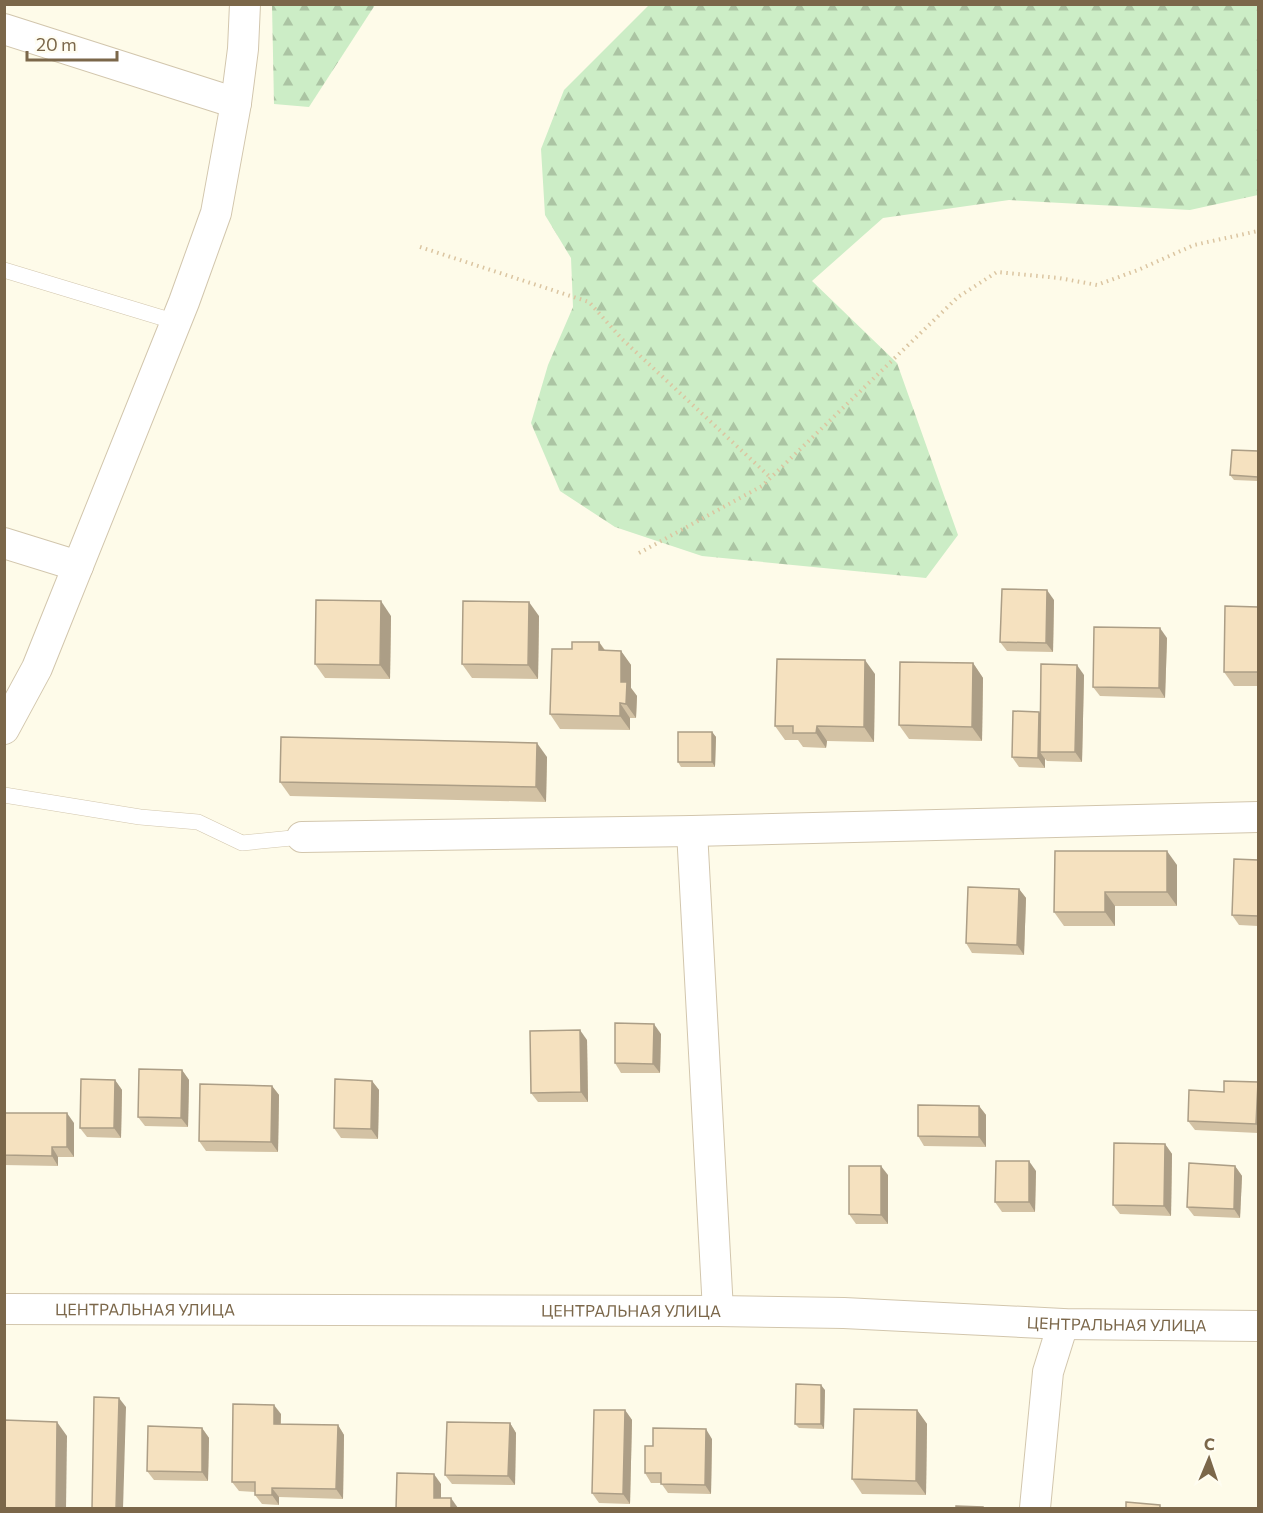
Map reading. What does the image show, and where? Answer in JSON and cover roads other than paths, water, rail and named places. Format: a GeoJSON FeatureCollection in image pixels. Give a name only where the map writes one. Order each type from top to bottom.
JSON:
{"type":"FeatureCollection","features":[{"type":"Feature","properties":{"kind":"street"},"geometry":{"type":"LineString","coordinates":[[4,729],[37,668],[176,322],[216,213],[236,103],[243,50],[245,4]]}},
{"type":"Feature","properties":{"kind":"street"},"geometry":{"type":"LineString","coordinates":[[4,29],[236,103]]}},
{"type":"Feature","properties":{"kind":"street"},"geometry":{"type":"LineString","coordinates":[[4,543],[78,566]]}},
{"type":"Feature","properties":{"kind":"street"},"geometry":{"type":"LineString","coordinates":[[302,837],[692,831],[1258,817]]}},
{"type":"Feature","properties":{"kind":"street"},"geometry":{"type":"LineString","coordinates":[[692,831],[718,1311]]}},
{"type":"Feature","properties":{"kind":"street","name":"ЦЕНТРАЛЬНАЯ УЛИЦА"},"geometry":{"type":"LineString","coordinates":[[4,1309],[718,1311],[844,1313],[1063,1324],[1258,1326]]}},
{"type":"Feature","properties":{"kind":"street"},"geometry":{"type":"LineString","coordinates":[[1035,1509],[1048,1372],[1063,1324]]}},
{"type":"Feature","properties":{"kind":"lane"},"geometry":{"type":"LineString","coordinates":[[4,270],[176,322]]}},
{"type":"Feature","properties":{"kind":"lane"},"geometry":{"type":"LineString","coordinates":[[4,795],[140,817],[198,822],[242,843],[302,837]]}}]}
